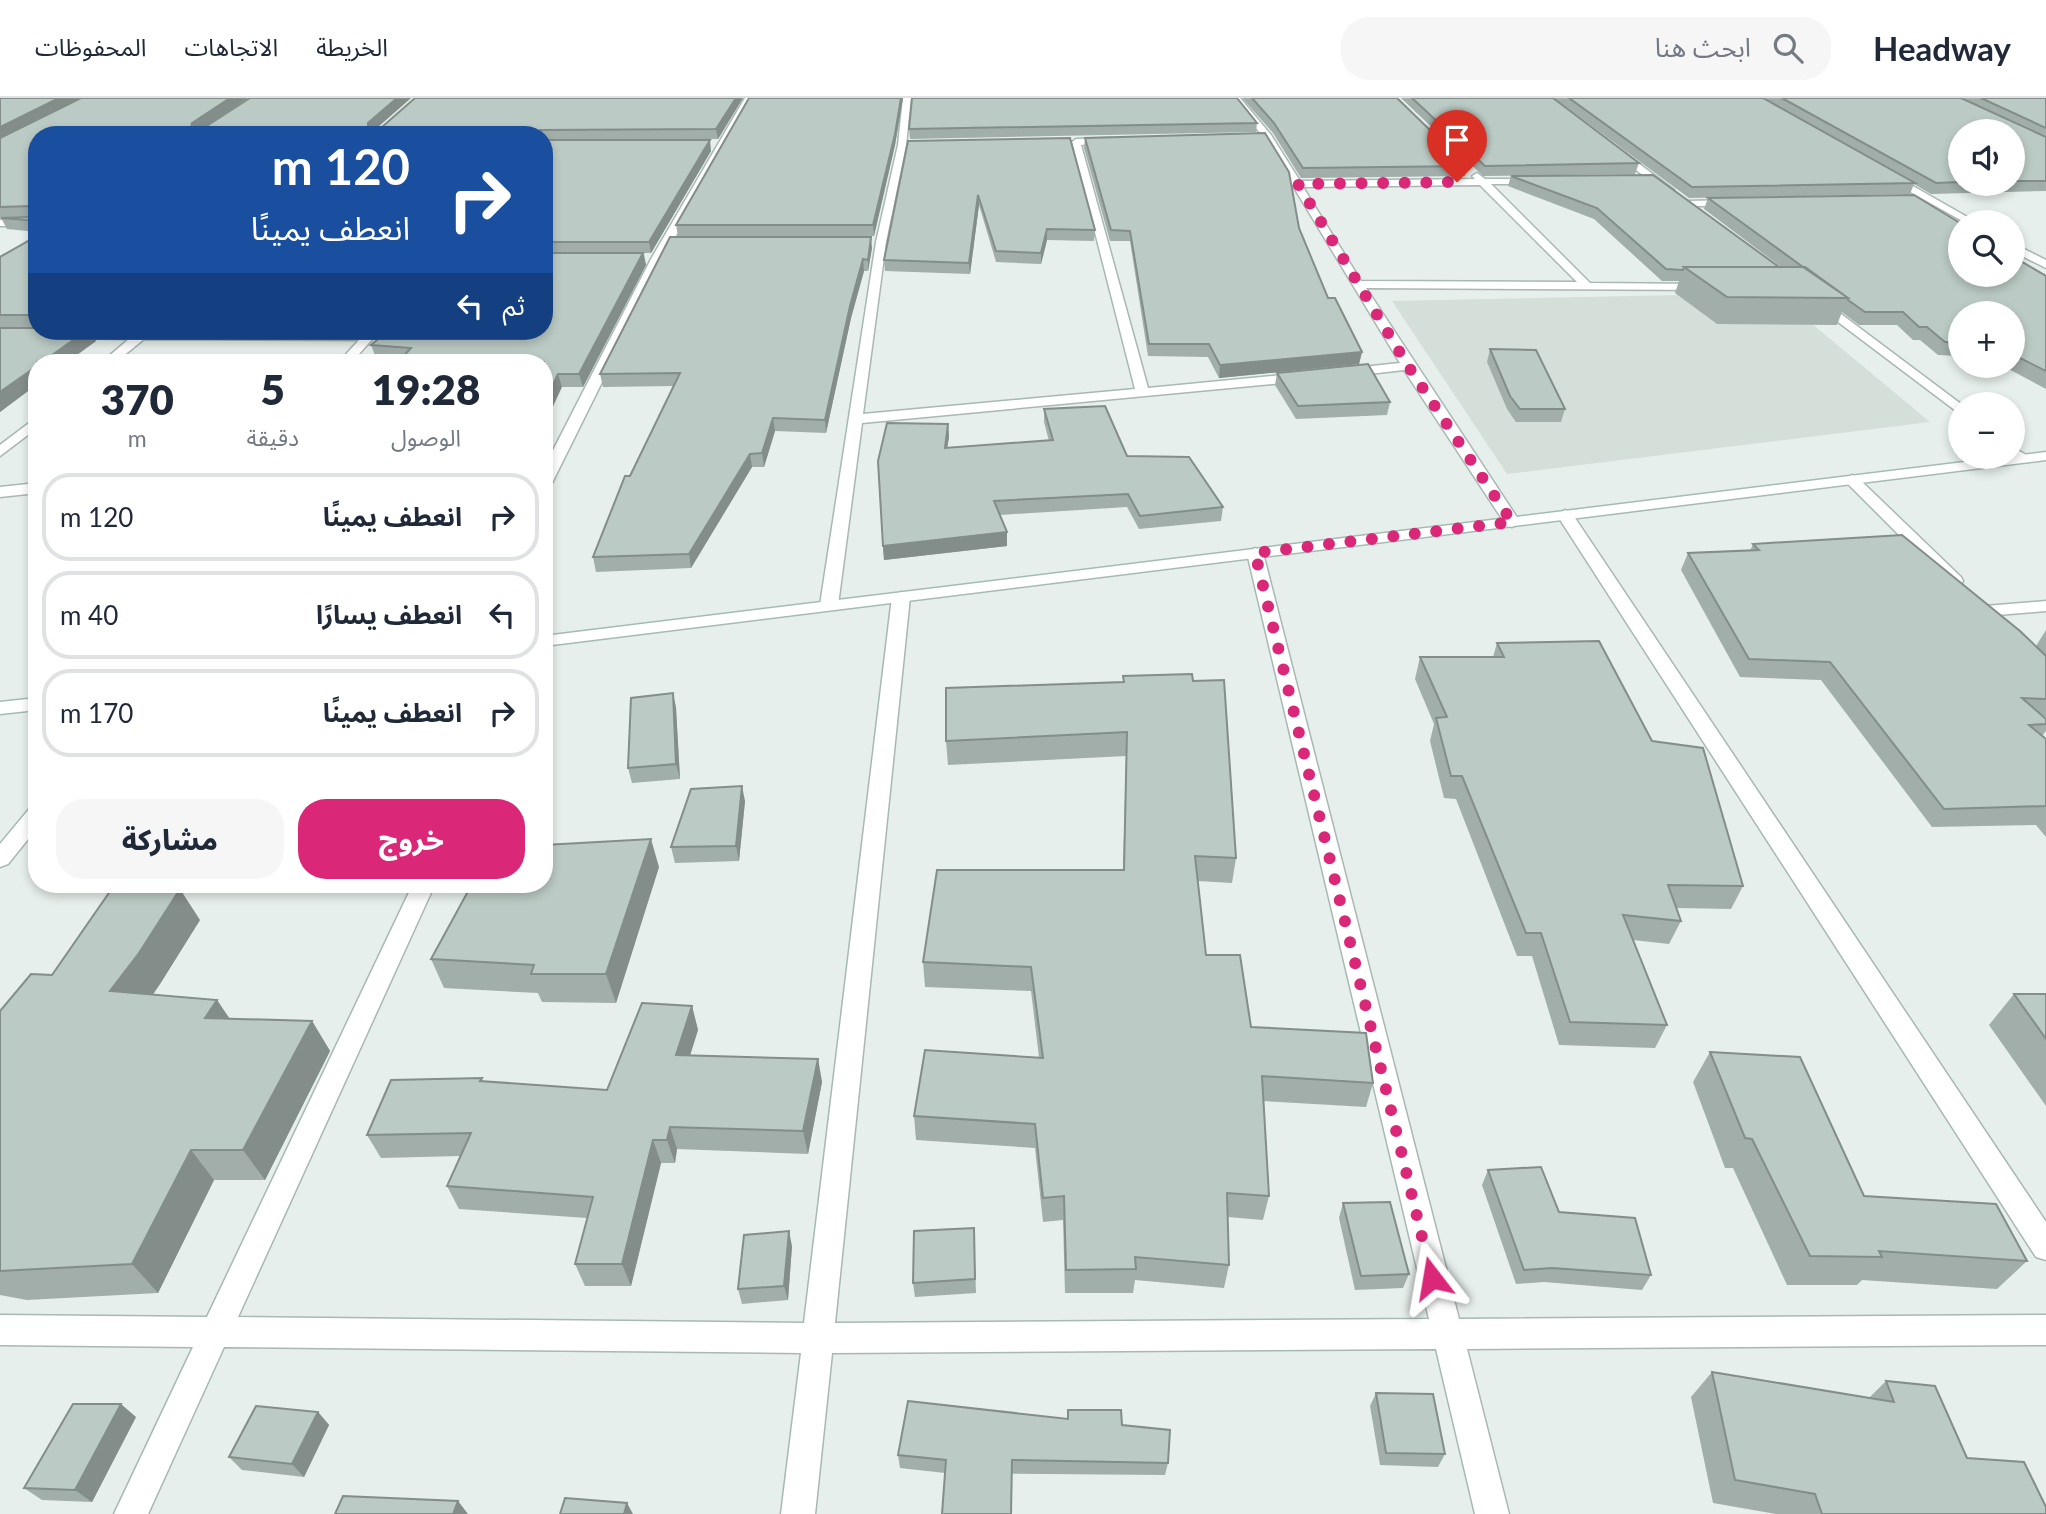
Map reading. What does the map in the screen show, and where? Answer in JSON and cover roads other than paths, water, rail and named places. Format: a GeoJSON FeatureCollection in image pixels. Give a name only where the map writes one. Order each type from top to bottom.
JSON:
{"type":"FeatureCollection","features":[{"type":"Feature","properties":{"kind":"street"},"geometry":{"type":"LineString","coordinates":[[553,464],[651,259],[667,242],[749,98]]}},
{"type":"Feature","properties":{"kind":"street"},"geometry":{"type":"LineString","coordinates":[[829,605],[857,419],[875,242],[908,145],[907,98]]}},
{"type":"Feature","properties":{"kind":"street"},"geometry":{"type":"LineString","coordinates":[[1236,98],[1268,137],[1408,366],[1512,522]]}},
{"type":"Feature","properties":{"kind":"street"},"geometry":{"type":"LineString","coordinates":[[1254,138],[1268,137]]}},
{"type":"Feature","properties":{"kind":"street"},"geometry":{"type":"LineString","coordinates":[[1600,139],[1708,219]]}},
{"type":"Feature","properties":{"kind":"street"},"geometry":{"type":"LineString","coordinates":[[1062,142],[1117,141]]}},
{"type":"Feature","properties":{"kind":"street"},"geometry":{"type":"LineString","coordinates":[[1076,142],[1143,393]]}},
{"type":"Feature","properties":{"kind":"street"},"geometry":{"type":"LineString","coordinates":[[709,145],[723,145]]}},
{"type":"Feature","properties":{"kind":"street"},"geometry":{"type":"LineString","coordinates":[[1473,172],[1587,286]]}},
{"type":"Feature","properties":{"kind":"street"},"geometry":{"type":"LineString","coordinates":[[1883,173],[1949,210]]}},
{"type":"Feature","properties":{"kind":"street"},"geometry":{"type":"LineString","coordinates":[[1641,180],[1654,179]]}},
{"type":"Feature","properties":{"kind":"street"},"geometry":{"type":"LineString","coordinates":[[1298,184],[1549,181]]}},
{"type":"Feature","properties":{"kind":"street"},"geometry":{"type":"LineString","coordinates":[[1904,200],[1931,200]]}},
{"type":"Feature","properties":{"kind":"street"},"geometry":{"type":"LineString","coordinates":[[1687,204],[1741,203]]}},
{"type":"Feature","properties":{"kind":"street"},"geometry":{"type":"LineString","coordinates":[[0,223],[28,223]]}},
{"type":"Feature","properties":{"kind":"street"},"geometry":{"type":"LineString","coordinates":[[667,242],[681,242]]}},
{"type":"Feature","properties":{"kind":"street"},"geometry":{"type":"LineString","coordinates":[[2025,253],[2046,265]]}},
{"type":"Feature","properties":{"kind":"street"},"geometry":{"type":"LineString","coordinates":[[1358,284],[1720,287]]}},
{"type":"Feature","properties":{"kind":"street"},"geometry":{"type":"LineString","coordinates":[[1811,296],[1948,402]]}},
{"type":"Feature","properties":{"kind":"street"},"geometry":{"type":"LineString","coordinates":[[118,354],[135,340]]}},
{"type":"Feature","properties":{"kind":"street"},"geometry":{"type":"LineString","coordinates":[[352,354],[365,340]]}},
{"type":"Feature","properties":{"kind":"street"},"geometry":{"type":"LineString","coordinates":[[857,419],[1408,366]]}},
{"type":"Feature","properties":{"kind":"street"},"geometry":{"type":"LineString","coordinates":[[0,452],[28,429]]}},
{"type":"Feature","properties":{"kind":"street"},"geometry":{"type":"LineString","coordinates":[[2025,455],[2046,456]]}},
{"type":"Feature","properties":{"kind":"street"},"geometry":{"type":"LineString","coordinates":[[553,639],[1852,480],[1948,466]]}},
{"type":"Feature","properties":{"kind":"street"},"geometry":{"type":"LineString","coordinates":[[1852,480],[2003,628]]}},
{"type":"Feature","properties":{"kind":"street"},"geometry":{"type":"LineString","coordinates":[[0,492],[28,489]]}},
{"type":"Feature","properties":{"kind":"street"},"geometry":{"type":"LineString","coordinates":[[1565,515],[2046,1247]]}},
{"type":"Feature","properties":{"kind":"street"},"geometry":{"type":"LineString","coordinates":[[1255,553],[1492,1514]]}},
{"type":"Feature","properties":{"kind":"street"},"geometry":{"type":"LineString","coordinates":[[798,1514],[901,597]]}},
{"type":"Feature","properties":{"kind":"street"},"geometry":{"type":"LineString","coordinates":[[1976,602],[2046,606]]}},
{"type":"Feature","properties":{"kind":"street"},"geometry":{"type":"LineString","coordinates":[[0,708],[28,705]]}},
{"type":"Feature","properties":{"kind":"street"},"geometry":{"type":"LineString","coordinates":[[0,859],[28,824]]}},
{"type":"Feature","properties":{"kind":"street"},"geometry":{"type":"LineString","coordinates":[[131,1514],[420,893]]}},
{"type":"Feature","properties":{"kind":"street"},"geometry":{"type":"LineString","coordinates":[[0,1331],[818,1338],[1445,1331],[2046,1330]]}}]}
